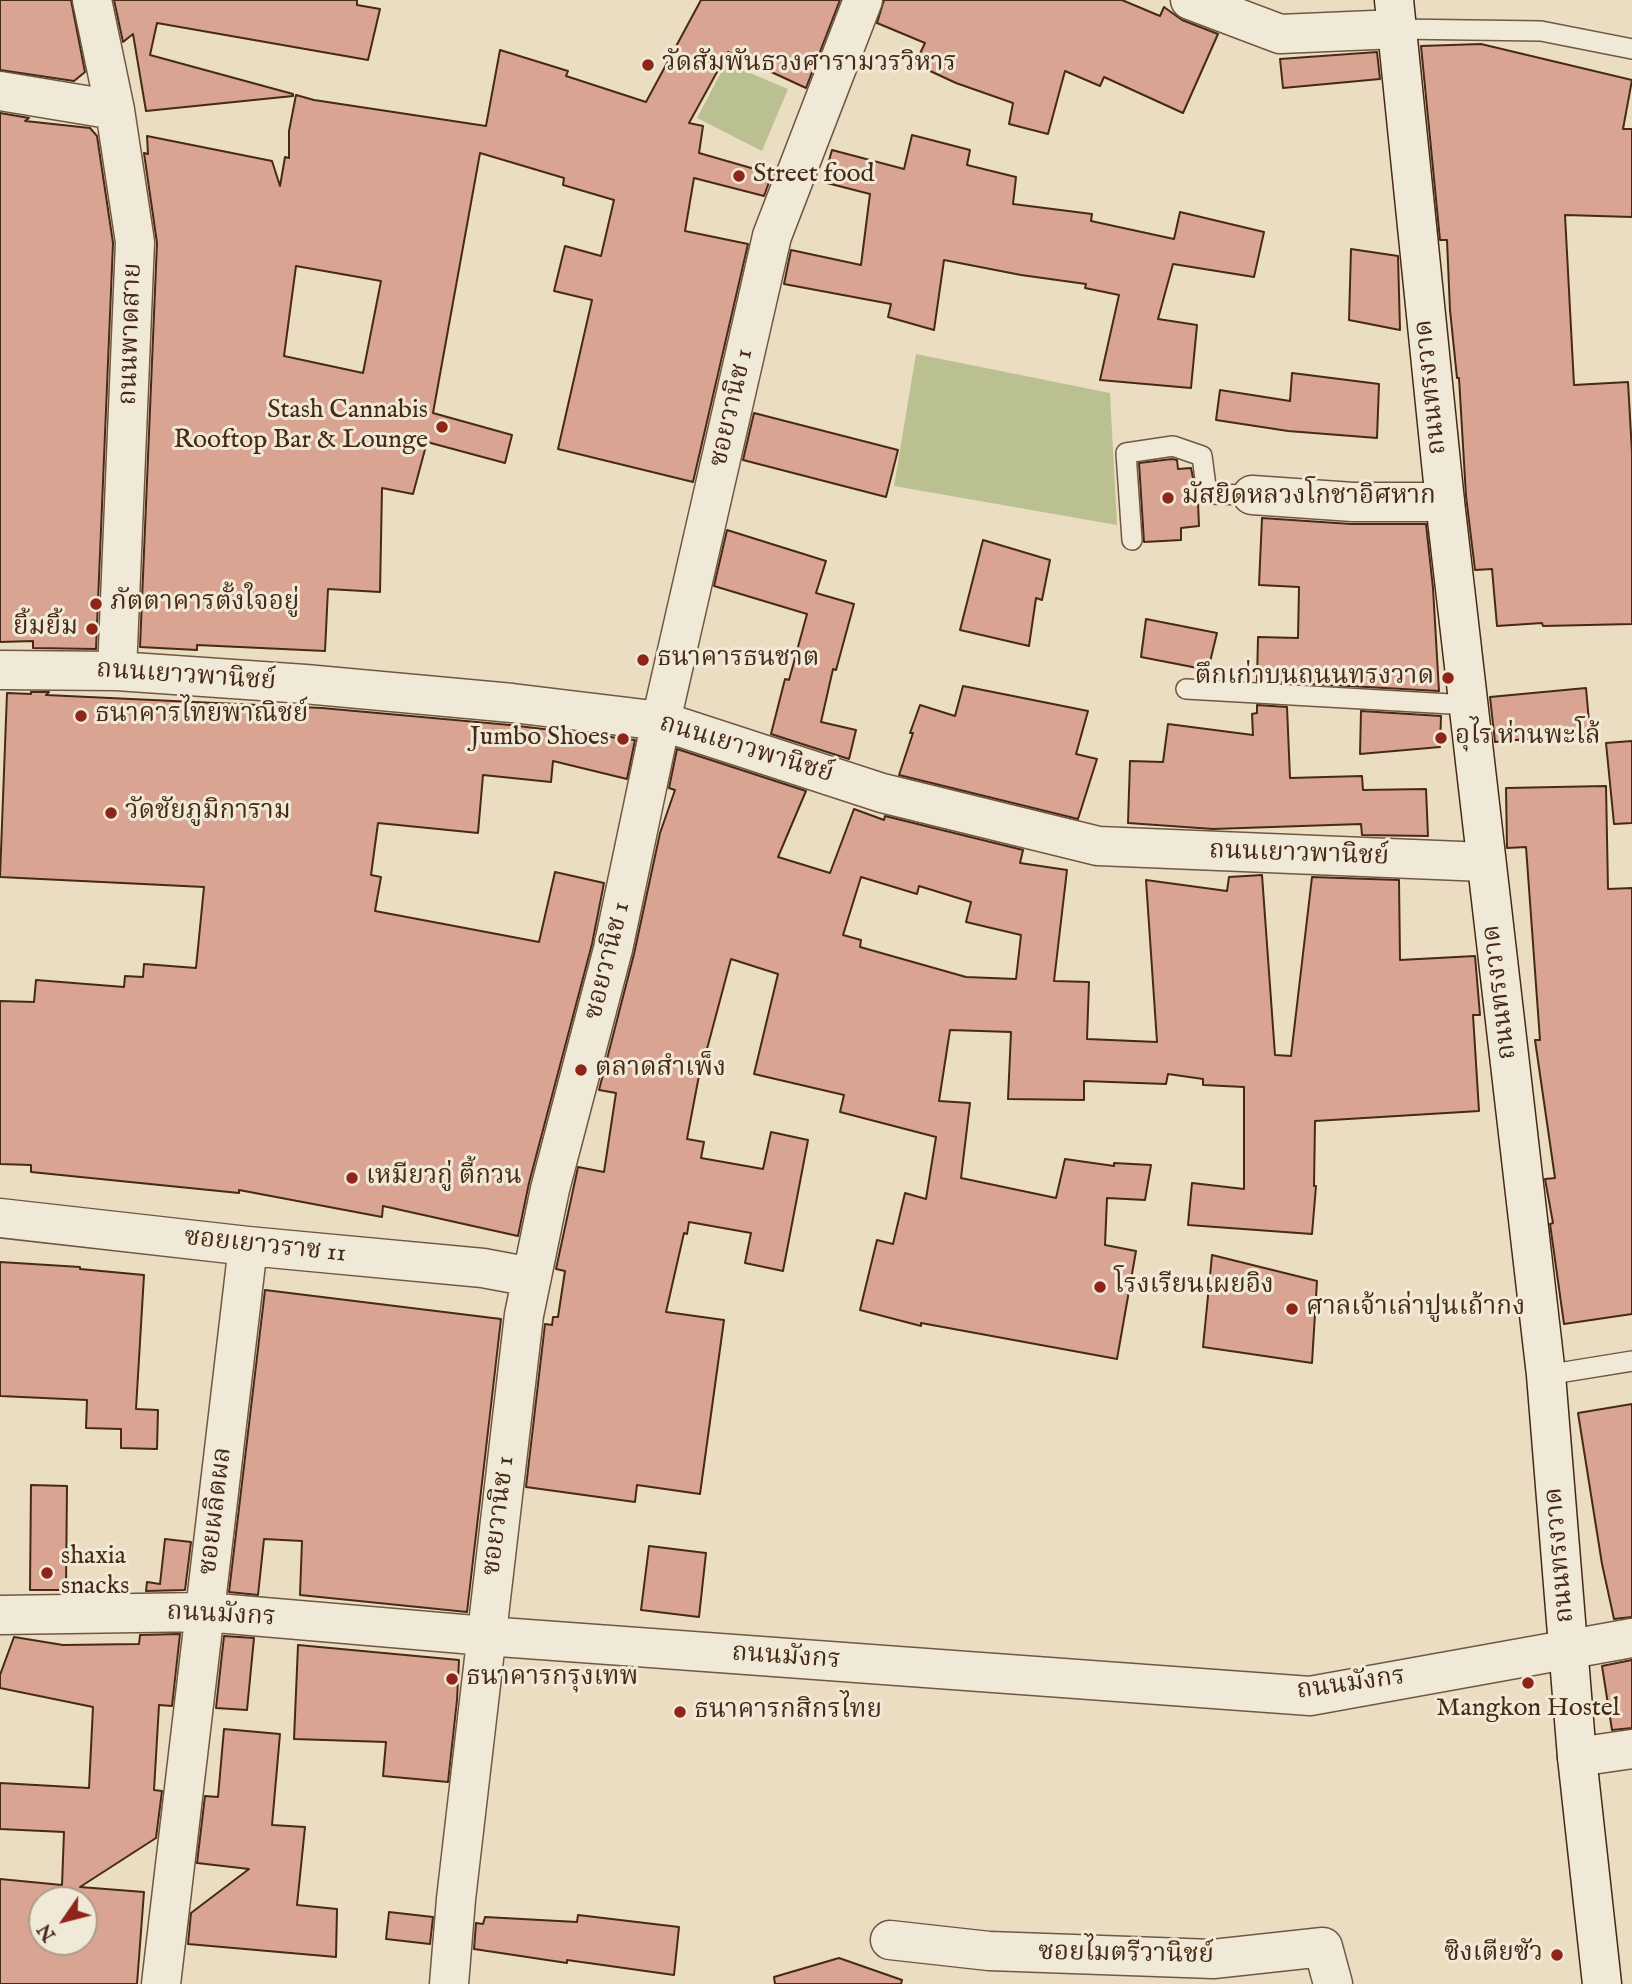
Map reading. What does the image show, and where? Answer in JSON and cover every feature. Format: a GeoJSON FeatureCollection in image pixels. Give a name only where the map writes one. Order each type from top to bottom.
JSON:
{"type":"FeatureCollection","features":[{"type":"Feature","properties":{"kind":"street","name":"ถนนพาดสาย"},"geometry":{"type":"LineString","coordinates":[[92,0],[115,110],[135,242],[117,671]]}},
{"type":"Feature","properties":{"kind":"street","name":"ซอยวานิช 1"},"geometry":{"type":"LineString","coordinates":[[449,1984],[486,1636],[530,1277],[550,1189],[613,949],[661,721],[772,236],[863,0]]}},
{"type":"Feature","properties":{"kind":"street"},"geometry":{"type":"LineString","coordinates":[[1190,0],[1280,34],[1396,15]]}},
{"type":"Feature","properties":{"kind":"street","name":"ถนนทรงวาด"},"geometry":{"type":"LineString","coordinates":[[1396,15],[1445,502],[1546,1375],[1577,1757],[1602,1984]]}},
{"type":"Feature","properties":{"kind":"street"},"geometry":{"type":"LineString","coordinates":[[0,91],[115,110]]}},
{"type":"Feature","properties":{"kind":"street"},"geometry":{"type":"LineString","coordinates":[[1252,495],[1353,502],[1445,502]]}},
{"type":"Feature","properties":{"kind":"street","name":"ถนนเยาวพานิชย์"},"geometry":{"type":"LineString","coordinates":[[0,670],[117,671],[181,682],[512,703],[661,721],[882,793],[1098,846],[1485,862]]}},
{"type":"Feature","properties":{"kind":"street","name":"ซอยเยาวราช 11"},"geometry":{"type":"LineString","coordinates":[[0,1217],[248,1247],[483,1268],[530,1277]]}},
{"type":"Feature","properties":{"kind":"street","name":"ซอยผลิตผล"},"geometry":{"type":"LineString","coordinates":[[161,1984],[248,1247]]}},
{"type":"Feature","properties":{"kind":"street","name":"ถนนมังกร"},"geometry":{"type":"LineString","coordinates":[[0,1615],[205,1612],[486,1636],[1310,1696],[1632,1638]]}},
{"type":"Feature","properties":{"kind":"street"},"geometry":{"type":"LineString","coordinates":[[1577,1757],[1632,1749]]}},
{"type":"Feature","properties":{"kind":"street","name":"ซอยไมตรีวานิชย์"},"geometry":{"type":"LineString","coordinates":[[890,1940],[989,1951],[1213,1959],[1324,1947],[1333,1984]]}},
{"type":"Feature","properties":{"kind":"lane"},"geometry":{"type":"LineString","coordinates":[[1396,15],[1541,31],[1632,49]]}},
{"type":"Feature","properties":{"kind":"lane"},"geometry":{"type":"LineString","coordinates":[[1132,540],[1126,453],[1173,446],[1202,456],[1207,494],[1252,495]]}},
{"type":"Feature","properties":{"kind":"lane"},"geometry":{"type":"LineString","coordinates":[[1186,689],[1469,705]]}},
{"type":"Feature","properties":{"kind":"lane"},"geometry":{"type":"LineString","coordinates":[[1546,1375],[1632,1361]]}},
{"type":"Feature","properties":{"kind":"green space"},"geometry":{"type":"Polygon","coordinates":[[[726,63],[788,89],[762,151],[697,118],[726,63]]]}},
{"type":"Feature","properties":{"kind":"green space"},"geometry":{"type":"Polygon","coordinates":[[[916,354],[1110,393],[1117,525],[894,486],[916,354]]]}},
{"type":"Feature","properties":{"kind":"building"},"geometry":{"type":"Polygon","coordinates":[[[0,0],[71,0],[85,72],[74,81],[0,70],[0,0]]]}},
{"type":"Feature","properties":{"kind":"building"},"geometry":{"type":"Polygon","coordinates":[[[114,0],[357,0],[357,5],[380,9],[368,60],[157,23],[150,55],[293,96],[146,111],[133,34],[123,42],[114,0]]]}},
{"type":"Feature","properties":{"kind":"building"},"geometry":{"type":"Polygon","coordinates":[[[701,0],[840,0],[806,88],[728,52],[689,123],[703,126],[699,153],[772,174],[764,196],[694,178],[685,231],[748,244],[693,482],[558,449],[592,300],[554,291],[565,246],[601,256],[614,200],[563,185],[564,178],[480,153],[433,413],[512,435],[505,463],[427,442],[413,494],[382,488],[380,592],[328,589],[325,651],[197,645],[197,650],[140,647],[157,243],[144,153],[148,154],[147,136],[272,161],[280,186],[285,157],[289,158],[289,131],[296,95],[486,126],[500,50],[568,71],[566,76],[646,102],[701,0]],[[296,266],[284,356],[363,373],[381,281],[296,266]]]}},
{"type":"Feature","properties":{"kind":"building"},"geometry":{"type":"Polygon","coordinates":[[[884,0],[1122,0],[1160,16],[1164,7],[1182,20],[1218,34],[1183,113],[1104,77],[1100,86],[1065,71],[1048,134],[1009,124],[1013,103],[956,83],[915,64],[925,43],[877,23],[884,0]]]}},
{"type":"Feature","properties":{"kind":"building"},"geometry":{"type":"Polygon","coordinates":[[[1481,44],[1632,80],[1623,129],[1632,129],[1632,217],[1565,215],[1574,385],[1628,382],[1632,452],[1632,624],[1543,626],[1542,623],[1497,626],[1492,569],[1475,570],[1466,496],[1459,378],[1450,310],[1447,240],[1440,240],[1421,46],[1481,44]]]}},
{"type":"Feature","properties":{"kind":"building"},"geometry":{"type":"Polygon","coordinates":[[[1377,52],[1380,79],[1283,88],[1280,59],[1377,52]]]}},
{"type":"Feature","properties":{"kind":"building"},"geometry":{"type":"Polygon","coordinates":[[[0,113],[29,118],[25,121],[90,128],[97,136],[113,243],[96,649],[33,648],[33,641],[0,642],[0,113]]]}},
{"type":"Feature","properties":{"kind":"building"},"geometry":{"type":"Polygon","coordinates":[[[912,135],[970,150],[967,165],[1016,177],[1013,204],[1092,214],[1091,221],[1174,239],[1180,212],[1264,232],[1254,277],[1173,264],[1158,319],[1197,325],[1191,388],[1100,380],[1119,295],[1085,288],[1086,284],[944,260],[934,330],[888,317],[891,304],[784,284],[791,250],[861,265],[870,194],[823,182],[832,150],[904,169],[912,135]]]}},
{"type":"Feature","properties":{"kind":"building"},"geometry":{"type":"Polygon","coordinates":[[[1351,249],[1398,256],[1400,330],[1349,320],[1351,249]]]}},
{"type":"Feature","properties":{"kind":"building"},"geometry":{"type":"Polygon","coordinates":[[[1292,373],[1379,384],[1377,438],[1288,431],[1216,420],[1220,390],[1290,401],[1292,373]]]}},
{"type":"Feature","properties":{"kind":"building"},"geometry":{"type":"Polygon","coordinates":[[[754,413],[898,450],[886,497],[743,460],[754,413]]]}},
{"type":"Feature","properties":{"kind":"building","name":"มัสยิดหลวงโกชาอิศหาก"},"geometry":{"type":"Polygon","coordinates":[[[1177,460],[1178,469],[1191,468],[1198,502],[1199,526],[1181,528],[1181,540],[1144,542],[1139,463],[1177,460]]]}},
{"type":"Feature","properties":{"kind":"building"},"geometry":{"type":"Polygon","coordinates":[[[1262,518],[1351,524],[1426,524],[1439,691],[1257,681],[1258,637],[1298,638],[1299,587],[1259,585],[1262,518]]]}},
{"type":"Feature","properties":{"kind":"building"},"geometry":{"type":"Polygon","coordinates":[[[727,530],[826,561],[816,593],[854,604],[836,670],[833,669],[821,722],[856,730],[849,759],[771,734],[785,679],[789,680],[807,614],[714,586],[727,530]]]}},
{"type":"Feature","properties":{"kind":"building"},"geometry":{"type":"Polygon","coordinates":[[[983,540],[1050,560],[1042,600],[1036,598],[1029,646],[960,630],[983,540]]]}},
{"type":"Feature","properties":{"kind":"building"},"geometry":{"type":"Polygon","coordinates":[[[1146,619],[1217,633],[1208,670],[1141,657],[1146,619]]]}},
{"type":"Feature","properties":{"kind":"building"},"geometry":{"type":"Polygon","coordinates":[[[963,686],[1088,711],[1076,754],[1097,759],[1078,819],[899,775],[920,705],[955,716],[963,686]]]}},
{"type":"Feature","properties":{"kind":"building"},"geometry":{"type":"Polygon","coordinates":[[[1586,688],[1590,733],[1495,742],[1490,697],[1586,688]]]}},
{"type":"Feature","properties":{"kind":"building"},"geometry":{"type":"Polygon","coordinates":[[[49,692],[46,695],[322,708],[510,725],[635,740],[627,779],[553,761],[551,782],[483,775],[478,833],[378,823],[371,875],[381,877],[375,911],[539,942],[555,872],[604,883],[592,944],[529,1183],[518,1236],[383,1206],[382,1217],[239,1190],[239,1193],[31,1172],[31,1165],[0,1164],[0,1001],[34,1002],[36,980],[124,987],[125,976],[143,977],[144,964],[196,968],[204,887],[0,877],[7,693],[49,692]]]}},
{"type":"Feature","properties":{"kind":"building"},"geometry":{"type":"Polygon","coordinates":[[[1257,705],[1287,707],[1290,778],[1362,776],[1363,790],[1426,789],[1428,836],[1362,835],[1361,824],[1213,829],[1128,823],[1130,761],[1163,762],[1168,724],[1253,735],[1252,714],[1257,713],[1257,705]]]}},
{"type":"Feature","properties":{"kind":"building"},"geometry":{"type":"Polygon","coordinates":[[[1361,711],[1441,716],[1440,747],[1360,754],[1361,711]]]}},
{"type":"Feature","properties":{"kind":"building"},"geometry":{"type":"Polygon","coordinates":[[[1632,741],[1632,823],[1614,824],[1606,743],[1632,741]]]}},
{"type":"Feature","properties":{"kind":"building"},"geometry":{"type":"Polygon","coordinates":[[[677,749],[806,791],[778,857],[830,873],[854,809],[884,820],[885,816],[1023,850],[1020,863],[1067,870],[1054,981],[1089,982],[1087,1039],[1157,1042],[1146,880],[1227,891],[1229,877],[1262,875],[1275,1055],[1291,1056],[1312,877],[1399,880],[1400,960],[1475,956],[1480,1015],[1473,1015],[1479,1111],[1315,1121],[1316,1186],[1312,1234],[1188,1225],[1192,1183],[1244,1189],[1244,1087],[1203,1085],[1203,1079],[1168,1074],[1166,1084],[1084,1081],[1084,1100],[1008,1099],[1011,1032],[950,1030],[939,1101],[970,1103],[961,1178],[1056,1198],[1065,1159],[1114,1166],[1114,1163],[1151,1165],[1145,1200],[1107,1198],[1105,1245],[1136,1251],[1117,1359],[921,1323],[921,1326],[860,1310],[877,1240],[893,1244],[905,1193],[926,1199],[936,1137],[840,1112],[844,1095],[754,1074],[778,974],[731,959],[707,1049],[704,1049],[687,1139],[704,1142],[701,1158],[763,1169],[771,1132],[808,1140],[783,1271],[745,1263],[751,1233],[689,1222],[687,1234],[684,1233],[666,1312],[724,1320],[700,1494],[637,1485],[635,1502],[526,1487],[545,1324],[552,1325],[553,1317],[558,1317],[565,1271],[556,1269],[578,1167],[604,1172],[616,1093],[599,1090],[634,954],[660,833],[675,790],[669,788],[677,749]],[[861,877],[843,935],[861,940],[860,947],[966,977],[1016,979],[1021,935],[966,922],[971,902],[919,886],[917,894],[861,877]]]}},
{"type":"Feature","properties":{"kind":"building"},"geometry":{"type":"Polygon","coordinates":[[[1606,786],[1608,889],[1632,888],[1632,1314],[1564,1324],[1550,1224],[1553,1223],[1545,1179],[1555,1178],[1535,1040],[1540,1040],[1526,847],[1507,848],[1506,788],[1606,786]]]}},
{"type":"Feature","properties":{"kind":"building"},"geometry":{"type":"Polygon","coordinates":[[[1212,1255],[1317,1281],[1312,1363],[1203,1347],[1212,1255]]]}},
{"type":"Feature","properties":{"kind":"building"},"geometry":{"type":"Polygon","coordinates":[[[0,1262],[80,1267],[144,1275],[136,1409],[158,1410],[157,1449],[121,1448],[121,1429],[86,1428],[87,1400],[0,1396],[0,1262]]]}},
{"type":"Feature","properties":{"kind":"building"},"geometry":{"type":"Polygon","coordinates":[[[265,1290],[501,1319],[467,1612],[300,1595],[302,1541],[264,1539],[258,1595],[229,1592],[265,1290]]]}},
{"type":"Feature","properties":{"kind":"building"},"geometry":{"type":"Polygon","coordinates":[[[1632,1404],[1632,1617],[1614,1619],[1602,1564],[1578,1413],[1632,1404]]]}},
{"type":"Feature","properties":{"kind":"building"},"geometry":{"type":"Polygon","coordinates":[[[31,1485],[67,1486],[66,1590],[30,1590],[31,1485]]]}},
{"type":"Feature","properties":{"kind":"building"},"geometry":{"type":"Polygon","coordinates":[[[165,1539],[191,1542],[185,1590],[146,1591],[147,1582],[160,1584],[165,1539]]]}},
{"type":"Feature","properties":{"kind":"building"},"geometry":{"type":"Polygon","coordinates":[[[649,1546],[706,1553],[699,1617],[641,1610],[649,1546]]]}},
{"type":"Feature","properties":{"kind":"building"},"geometry":{"type":"Polygon","coordinates":[[[180,1634],[172,1706],[159,1705],[154,1790],[162,1791],[156,1838],[82,1886],[28,1886],[28,1956],[98,1956],[98,1888],[144,1892],[137,1984],[0,1984],[0,1879],[62,1885],[64,1832],[0,1829],[0,1783],[89,1788],[93,1707],[0,1688],[0,1675],[14,1637],[63,1645],[139,1644],[140,1635],[180,1634]]]}},
{"type":"Feature","properties":{"kind":"building"},"geometry":{"type":"Polygon","coordinates":[[[224,1636],[254,1638],[247,1710],[216,1708],[224,1636]]]}},
{"type":"Feature","properties":{"kind":"building"},"geometry":{"type":"Polygon","coordinates":[[[298,1645],[459,1660],[448,1782],[383,1776],[386,1742],[294,1739],[298,1645]]]}},
{"type":"Feature","properties":{"kind":"building"},"geometry":{"type":"Polygon","coordinates":[[[1632,1660],[1632,1728],[1612,1730],[1602,1666],[1632,1660]]]}},
{"type":"Feature","properties":{"kind":"building"},"geometry":{"type":"Polygon","coordinates":[[[224,1729],[280,1734],[272,1825],[305,1827],[297,1905],[337,1909],[336,1957],[188,1944],[191,1913],[249,1869],[197,1863],[205,1796],[218,1797],[224,1729]]]}},
{"type":"Feature","properties":{"kind":"building"},"geometry":{"type":"Polygon","coordinates":[[[389,1912],[433,1917],[430,1944],[386,1939],[389,1912]]]}},
{"type":"Feature","properties":{"kind":"building"},"geometry":{"type":"Polygon","coordinates":[[[578,1915],[679,1927],[674,1975],[474,1949],[476,1923],[483,1924],[485,1917],[577,1922],[578,1915]]]}},
{"type":"Feature","properties":{"kind":"building"},"geometry":{"type":"Polygon","coordinates":[[[839,1958],[902,1980],[901,1984],[775,1984],[774,1977],[839,1958]]]}},
{"type":"Feature","properties":{"kind":"place","name":"วัดสัมพันธวงศารามวรวิหาร"},"geometry":{"type":"Point","coordinates":[648,65]}},
{"type":"Feature","properties":{"kind":"place","name":"Street food"},"geometry":{"type":"Point","coordinates":[739,176]}},
{"type":"Feature","properties":{"kind":"place","name":"Stash Cannabis Rooftop Bar & Lounge"},"geometry":{"type":"Point","coordinates":[442,427]}},
{"type":"Feature","properties":{"kind":"place","name":"มัสยิดหลวงโกชาอิศหาก"},"geometry":{"type":"Point","coordinates":[1168,498]}},
{"type":"Feature","properties":{"kind":"place","name":"ภัตตาคารตั้งใจอยู่"},"geometry":{"type":"Point","coordinates":[96,604]}},
{"type":"Feature","properties":{"kind":"place","name":"ยิ้มยิ้ม"},"geometry":{"type":"Point","coordinates":[92,629]}},
{"type":"Feature","properties":{"kind":"place","name":"ธนาคารธนชาต"},"geometry":{"type":"Point","coordinates":[643,660]}},
{"type":"Feature","properties":{"kind":"place","name":"ตึกเก่าบนถนนทรงวาด"},"geometry":{"type":"Point","coordinates":[1448,678]}},
{"type":"Feature","properties":{"kind":"place","name":"ธนาคารไทยพาณิชย์"},"geometry":{"type":"Point","coordinates":[81,716]}},
{"type":"Feature","properties":{"kind":"place","name":"อุไร ห่านพะโล้"},"geometry":{"type":"Point","coordinates":[1441,738]}},
{"type":"Feature","properties":{"kind":"place","name":"Jumbo Shoes"},"geometry":{"type":"Point","coordinates":[623,739]}},
{"type":"Feature","properties":{"kind":"place","name":"วัดชัยภูมิการาม"},"geometry":{"type":"Point","coordinates":[111,813]}},
{"type":"Feature","properties":{"kind":"place","name":"ตลาดสำเพ็ง"},"geometry":{"type":"Point","coordinates":[581,1070]}},
{"type":"Feature","properties":{"kind":"place","name":"เหมียวกู่ ตี้กวน"},"geometry":{"type":"Point","coordinates":[352,1178]}},
{"type":"Feature","properties":{"kind":"place","name":"โรงเรียนเผยอิง"},"geometry":{"type":"Point","coordinates":[1100,1287]}},
{"type":"Feature","properties":{"kind":"place","name":"ศาลเจ้าเล่าปูนเถ้ากง"},"geometry":{"type":"Point","coordinates":[1292,1309]}},
{"type":"Feature","properties":{"kind":"place","name":"shaxia snacks"},"geometry":{"type":"Point","coordinates":[47,1573]}},
{"type":"Feature","properties":{"kind":"place","name":"ธนาคารกรุงเทพ"},"geometry":{"type":"Point","coordinates":[452,1679]}},
{"type":"Feature","properties":{"kind":"place","name":"Mangkon Hostel"},"geometry":{"type":"Point","coordinates":[1528,1683]}},
{"type":"Feature","properties":{"kind":"place","name":"ธนาคารกสิกรไทย"},"geometry":{"type":"Point","coordinates":[680,1712]}},
{"type":"Feature","properties":{"kind":"place","name":"ซิงเตียซัว"},"geometry":{"type":"Point","coordinates":[1557,1955]}}]}
